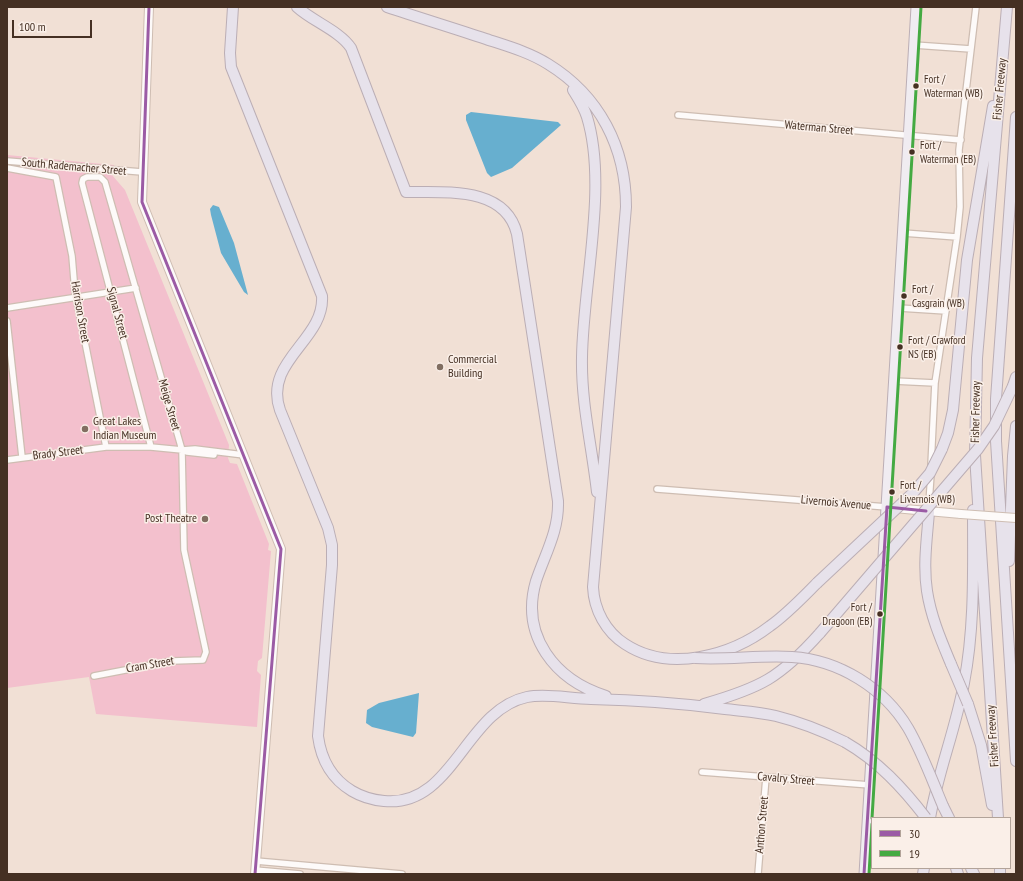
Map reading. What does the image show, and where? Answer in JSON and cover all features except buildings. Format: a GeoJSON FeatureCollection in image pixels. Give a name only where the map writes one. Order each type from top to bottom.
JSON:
{"type":"FeatureCollection","features":[{"type":"Feature","properties":{"kind":"highway"},"geometry":{"type":"LineString","coordinates":[[233,7],[230,53],[231,67],[322,296],[322,305],[319,316],[284,367],[278,382],[276,394],[280,410],[328,528],[332,545],[332,565],[318,731],[319,744],[325,762],[339,781],[361,796],[388,801],[410,798],[426,791],[433,785],[485,722],[510,703],[527,697],[540,696],[590,699],[611,698],[700,705],[776,716],[811,727],[845,742],[874,762],[890,776],[925,817]]}},
{"type":"Feature","properties":{"kind":"highway"},"geometry":{"type":"LineString","coordinates":[[297,7],[310,18],[343,39],[351,48],[406,192],[474,195],[492,202],[502,209],[516,230],[558,501],[555,530],[536,582],[533,596],[533,620],[539,641],[549,659],[569,678],[589,690],[611,698]]}},
{"type":"Feature","properties":{"kind":"highway"},"geometry":{"type":"LineString","coordinates":[[387,7],[523,52],[548,64],[560,73],[586,98],[609,130],[621,160],[626,184],[625,221],[594,569],[595,603],[602,619],[615,636],[630,648],[646,654],[668,658],[775,656],[800,658],[831,665],[853,675],[877,692],[904,722],[915,741],[948,817]]}},
{"type":"Feature","properties":{"kind":"highway"},"geometry":{"type":"LineString","coordinates":[[695,658],[742,643],[777,621],[913,493],[930,472],[942,449],[948,433],[953,410],[967,260],[994,100],[1007,10]]}},
{"type":"Feature","properties":{"kind":"highway","name":"Fisher Freeway"},"geometry":{"type":"LineString","coordinates":[[998,817],[975,455],[977,358],[1007,10]]}},
{"type":"Feature","properties":{"kind":"highway"},"geometry":{"type":"LineString","coordinates":[[560,73],[573,90],[584,110],[593,150],[594,206],[585,308],[582,368],[599,516]]}},
{"type":"Feature","properties":{"kind":"highway","name":"Fisher Freeway"},"geometry":{"type":"LineString","coordinates":[[1016,117],[996,399],[996,441],[1016,761]]}},
{"type":"Feature","properties":{"kind":"highway"},"geometry":{"type":"LineString","coordinates":[[700,705],[744,692],[768,680],[792,663],[820,633],[978,449],[994,426],[1014,382]]}},
{"type":"Feature","properties":{"kind":"highway"},"geometry":{"type":"LineString","coordinates":[[1007,614],[1013,456],[1016,426]]}},
{"type":"Feature","properties":{"kind":"highway"},"geometry":{"type":"LineString","coordinates":[[930,817],[960,703],[969,656],[973,612],[973,490],[975,455]]}},
{"type":"Feature","properties":{"kind":"highway"},"geometry":{"type":"LineString","coordinates":[[929,512],[925,567],[927,591],[934,621],[968,704],[981,745],[994,817]]}},
{"type":"Feature","properties":{"kind":"main road"},"geometry":{"type":"LineString","coordinates":[[149,7],[141,192],[143,206],[281,549],[255,872]]}},
{"type":"Feature","properties":{"kind":"main road"},"geometry":{"type":"LineString","coordinates":[[864,874],[916,7]]}},
{"type":"Feature","properties":{"kind":"main road","name":"Livernois Avenue"},"geometry":{"type":"LineString","coordinates":[[887,507],[929,512],[1016,518]]}},
{"type":"Feature","properties":{"kind":"street"},"geometry":{"type":"LineString","coordinates":[[929,512],[934,383],[957,237],[960,207],[961,140],[976,7]]}},
{"type":"Feature","properties":{"kind":"street"},"geometry":{"type":"LineString","coordinates":[[914,45],[971,49]]}},
{"type":"Feature","properties":{"kind":"street","name":"Waterman Street"},"geometry":{"type":"LineString","coordinates":[[678,115],[961,140]]}},
{"type":"Feature","properties":{"kind":"street","name":"South Rademacher Street"},"geometry":{"type":"LineString","coordinates":[[7,161],[142,172]]}},
{"type":"Feature","properties":{"kind":"street","name":"Harrison Street"},"geometry":{"type":"LineString","coordinates":[[7,168],[56,176],[72,256],[77,298],[106,446]]}},
{"type":"Feature","properties":{"kind":"street","name":"Meige Street"},"geometry":{"type":"LineString","coordinates":[[83,179],[86,177],[100,177],[104,180],[182,450],[184,550],[206,652],[204,658]]}},
{"type":"Feature","properties":{"kind":"street","name":"Signal Street"},"geometry":{"type":"LineString","coordinates":[[83,179],[82,183],[152,447]]}},
{"type":"Feature","properties":{"kind":"street"},"geometry":{"type":"LineString","coordinates":[[903,233],[957,237]]}},
{"type":"Feature","properties":{"kind":"street"},"geometry":{"type":"LineString","coordinates":[[7,308],[136,288]]}},
{"type":"Feature","properties":{"kind":"street"},"geometry":{"type":"LineString","coordinates":[[899,308],[946,311]]}},
{"type":"Feature","properties":{"kind":"street"},"geometry":{"type":"LineString","coordinates":[[7,321],[22,458]]}},
{"type":"Feature","properties":{"kind":"street"},"geometry":{"type":"LineString","coordinates":[[894,381],[934,383]]}},
{"type":"Feature","properties":{"kind":"street","name":"Brady Street"},"geometry":{"type":"LineString","coordinates":[[7,460],[106,446],[152,447],[182,450],[195,449],[244,455]]}},
{"type":"Feature","properties":{"kind":"street","name":"Livernois Avenue"},"geometry":{"type":"LineString","coordinates":[[657,489],[887,507]]}},
{"type":"Feature","properties":{"kind":"street","name":"Cram Street"},"geometry":{"type":"LineString","coordinates":[[94,676],[172,661],[191,659],[200,660],[204,658]]}},
{"type":"Feature","properties":{"kind":"street","name":"Cavalry Street"},"geometry":{"type":"LineString","coordinates":[[702,772],[870,786]]}},
{"type":"Feature","properties":{"kind":"street","name":"Anthon Street"},"geometry":{"type":"LineString","coordinates":[[758,874],[766,777]]}},
{"type":"Feature","properties":{"kind":"street"},"geometry":{"type":"LineString","coordinates":[[256,861],[354,872],[402,874]]}},
{"type":"Feature","properties":{"kind":"street"},"geometry":{"type":"LineString","coordinates":[[255,872],[300,874]]}},
{"type":"Feature","properties":{"kind":"shaded area"},"geometry":{"type":"Polygon","coordinates":[[[7,155],[114,165],[112,175],[125,190],[229,445],[228,458],[230,463],[237,464],[269,544],[268,550],[271,551],[262,658],[258,661],[257,671],[261,675],[257,727],[96,714],[89,677],[7,688],[7,155]]]}},
{"type":"Feature","properties":{"kind":"water"},"geometry":{"type":"Polygon","coordinates":[[[471,112],[558,122],[561,125],[512,168],[491,177],[487,173],[466,120],[466,115],[471,112]]]}},
{"type":"Feature","properties":{"kind":"water"},"geometry":{"type":"Polygon","coordinates":[[[213,205],[219,207],[234,243],[248,295],[244,292],[221,253],[210,209],[213,205]]]}},
{"type":"Feature","properties":{"kind":"water"},"geometry":{"type":"Polygon","coordinates":[[[419,693],[416,733],[413,737],[372,727],[366,723],[367,710],[379,703],[419,693]]]}},
{"type":"Feature","properties":{"kind":"transit line","name":"30"},"geometry":{"type":"LineString","coordinates":[[149,7],[142,202],[281,549],[255,874]]}},
{"type":"Feature","properties":{"kind":"transit line","name":"19"},"geometry":{"type":"LineString","coordinates":[[872,817],[921,7]]}},
{"type":"Feature","properties":{"kind":"transit line","name":"30"},"geometry":{"type":"LineString","coordinates":[[887,507],[926,511]]}},
{"type":"Feature","properties":{"kind":"transit line","name":"30"},"geometry":{"type":"LineString","coordinates":[[864,874],[887,507]]}},
{"type":"Feature","properties":{"kind":"transit line","name":"19"},"geometry":{"type":"LineString","coordinates":[[869,874],[871,841]]}},
{"type":"Feature","properties":{"kind":"place","name":"Fort / Waterman (WB)"},"geometry":{"type":"Point","coordinates":[916,86]}},
{"type":"Feature","properties":{"kind":"place","name":"Fort / Waterman (EB)"},"geometry":{"type":"Point","coordinates":[912,152]}},
{"type":"Feature","properties":{"kind":"place","name":"Fort / Casgrain (WB)"},"geometry":{"type":"Point","coordinates":[904,296]}},
{"type":"Feature","properties":{"kind":"place","name":"Fort / Crawford NS (EB)"},"geometry":{"type":"Point","coordinates":[900,347]}},
{"type":"Feature","properties":{"kind":"place","name":"Commercial Building"},"geometry":{"type":"Point","coordinates":[440,367]}},
{"type":"Feature","properties":{"kind":"place","name":"Great Lakes Indian Museum"},"geometry":{"type":"Point","coordinates":[85,429]}},
{"type":"Feature","properties":{"kind":"place","name":"Fort / Livernois (WB)"},"geometry":{"type":"Point","coordinates":[892,492]}},
{"type":"Feature","properties":{"kind":"place","name":"Post Theatre"},"geometry":{"type":"Point","coordinates":[205,519]}},
{"type":"Feature","properties":{"kind":"place","name":"Fort / Dragoon (EB)"},"geometry":{"type":"Point","coordinates":[880,614]}}]}
